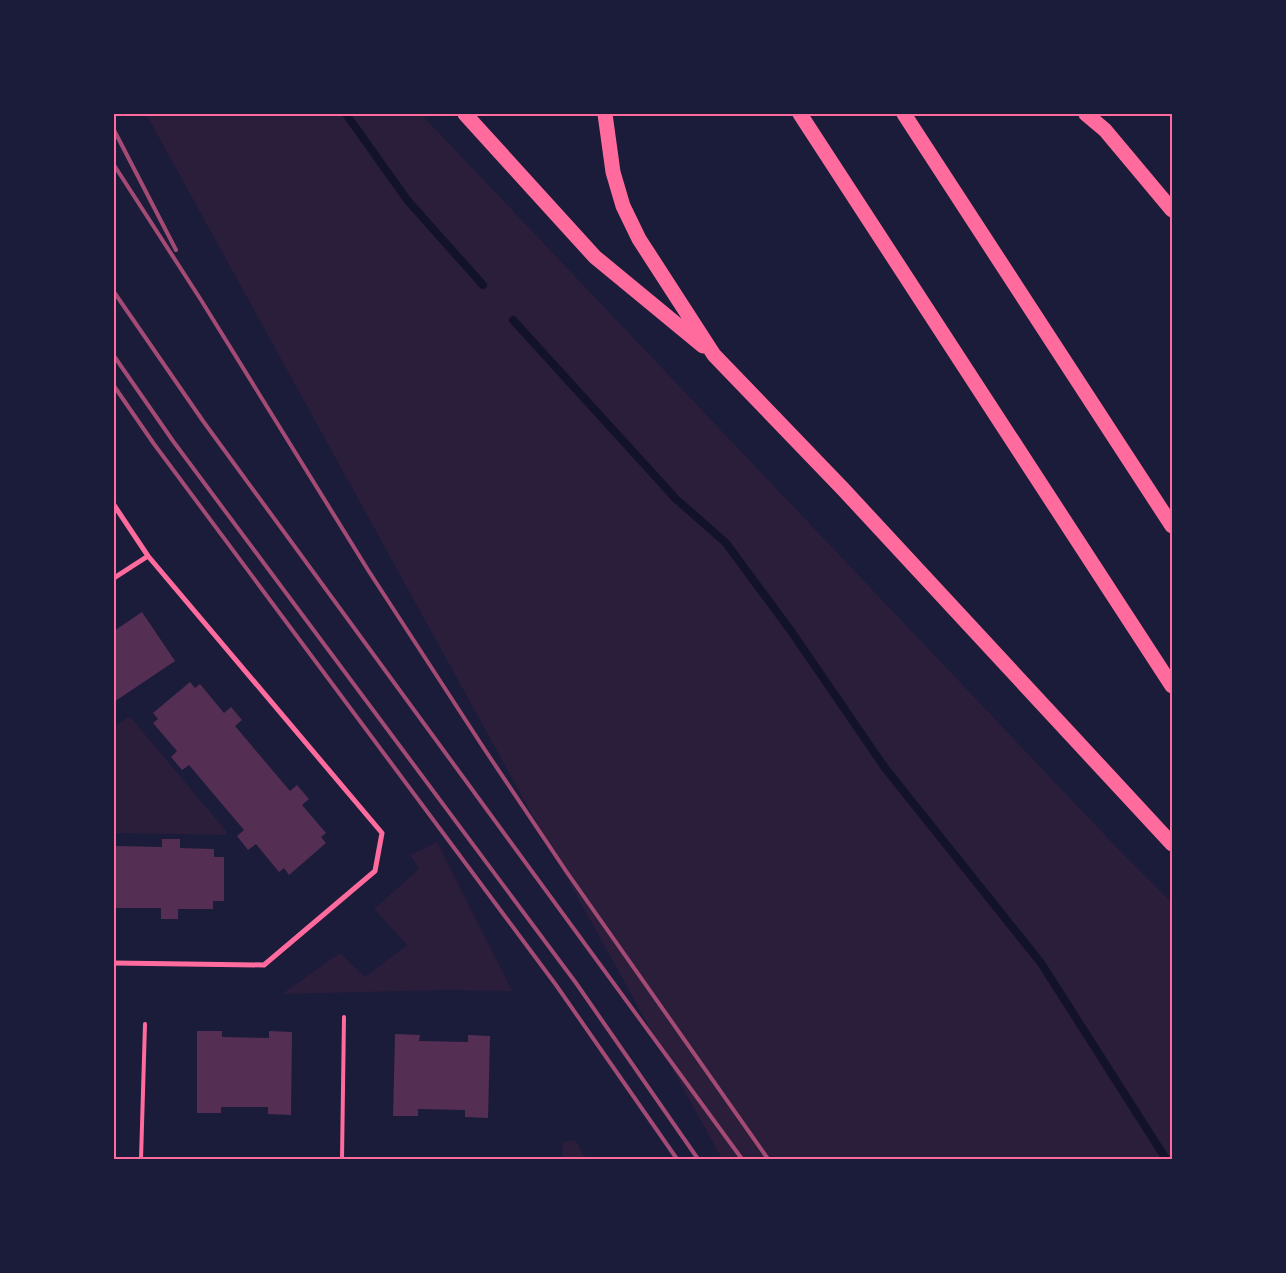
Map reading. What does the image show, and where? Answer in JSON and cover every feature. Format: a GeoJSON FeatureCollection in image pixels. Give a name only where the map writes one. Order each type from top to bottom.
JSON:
{"type":"FeatureCollection","features":[{"type":"Feature","properties":{"kind":"highway"},"geometry":{"type":"LineString","coordinates":[[465,114],[595,257],[714,355],[843,489],[1172,844]]}},
{"type":"Feature","properties":{"kind":"highway"},"geometry":{"type":"LineString","coordinates":[[605,114],[613,172],[623,206],[639,239],[714,355]]}},
{"type":"Feature","properties":{"kind":"highway"},"geometry":{"type":"LineString","coordinates":[[800,114],[1172,686]]}},
{"type":"Feature","properties":{"kind":"highway"},"geometry":{"type":"LineString","coordinates":[[904,114],[1172,526]]}},
{"type":"Feature","properties":{"kind":"highway"},"geometry":{"type":"LineString","coordinates":[[1086,114],[1105,130],[1172,210]]}},
{"type":"Feature","properties":{"kind":"street"},"geometry":{"type":"LineString","coordinates":[[114,505],[148,556],[382,833],[375,870],[264,965],[114,963]]}},
{"type":"Feature","properties":{"kind":"street"},"geometry":{"type":"LineString","coordinates":[[114,578],[148,556]]}},
{"type":"Feature","properties":{"kind":"lane"},"geometry":{"type":"LineString","coordinates":[[342,1159],[344,1017]]}},
{"type":"Feature","properties":{"kind":"lane"},"geometry":{"type":"LineString","coordinates":[[140,1159],[145,1024]]}},
{"type":"Feature","properties":{"kind":"shaded area"},"geometry":{"type":"Polygon","coordinates":[[[146,114],[421,114],[1122,853],[1172,903],[1172,1159],[722,1159],[146,114]]]}},
{"type":"Feature","properties":{"kind":"shaded area"},"geometry":{"type":"Polygon","coordinates":[[[128,717],[133,720],[227,832],[225,835],[114,833],[114,727],[128,717]]]}},
{"type":"Feature","properties":{"kind":"shaded area"},"geometry":{"type":"Polygon","coordinates":[[[437,842],[512,991],[448,990],[282,994],[340,953],[365,977],[407,945],[374,909],[419,869],[410,855],[437,842]]]}},
{"type":"Feature","properties":{"kind":"shaded area"},"geometry":{"type":"Polygon","coordinates":[[[575,1140],[586,1159],[563,1159],[562,1142],[575,1140]]]}},
{"type":"Feature","properties":{"kind":"building"},"geometry":{"type":"Polygon","coordinates":[[[142,612],[175,661],[114,702],[114,631],[142,612]]]}},
{"type":"Feature","properties":{"kind":"building"},"geometry":{"type":"Polygon","coordinates":[[[190,682],[195,688],[200,684],[224,713],[231,707],[242,720],[235,726],[290,791],[297,785],[309,799],[302,805],[326,833],[321,837],[326,843],[289,875],[284,868],[279,872],[256,844],[248,850],[237,836],[244,830],[189,765],[182,770],[171,757],[177,751],[153,723],[158,719],[153,713],[190,682]]]}},
{"type":"Feature","properties":{"kind":"building"},"geometry":{"type":"Polygon","coordinates":[[[162,839],[180,839],[180,848],[214,849],[214,857],[224,857],[224,901],[213,901],[213,909],[178,909],[178,919],[161,919],[161,908],[114,908],[114,846],[162,847],[162,839]]]}},
{"type":"Feature","properties":{"kind":"building"},"geometry":{"type":"Polygon","coordinates":[[[197,1031],[222,1031],[222,1037],[269,1038],[269,1031],[292,1032],[291,1115],[268,1114],[268,1107],[221,1107],[221,1113],[197,1113],[197,1031]]]}},
{"type":"Feature","properties":{"kind":"building"},"geometry":{"type":"Polygon","coordinates":[[[395,1034],[420,1035],[419,1041],[468,1042],[468,1035],[490,1036],[488,1118],[465,1117],[465,1110],[418,1109],[418,1116],[393,1116],[395,1034]]]}},
{"type":"Feature","properties":{"kind":"waterway"},"geometry":{"type":"LineString","coordinates":[[346,114],[408,201],[483,285]]}},
{"type":"Feature","properties":{"kind":"waterway"},"geometry":{"type":"LineString","coordinates":[[513,320],[676,499],[726,543],[791,631],[885,768],[1041,963],[1166,1159]]}},
{"type":"Feature","properties":{"kind":"railway"},"geometry":{"type":"LineString","coordinates":[[114,130],[176,250]]}},
{"type":"Feature","properties":{"kind":"railway"},"geometry":{"type":"LineString","coordinates":[[114,165],[201,300],[368,570],[485,750],[566,871],[768,1159]]}},
{"type":"Feature","properties":{"kind":"railway"},"geometry":{"type":"LineString","coordinates":[[114,292],[203,421],[742,1159]]}},
{"type":"Feature","properties":{"kind":"railway"},"geometry":{"type":"LineString","coordinates":[[114,356],[173,441],[576,983],[698,1159]]}},
{"type":"Feature","properties":{"kind":"railway"},"geometry":{"type":"LineString","coordinates":[[114,386],[154,444],[556,985],[677,1159]]}}]}
